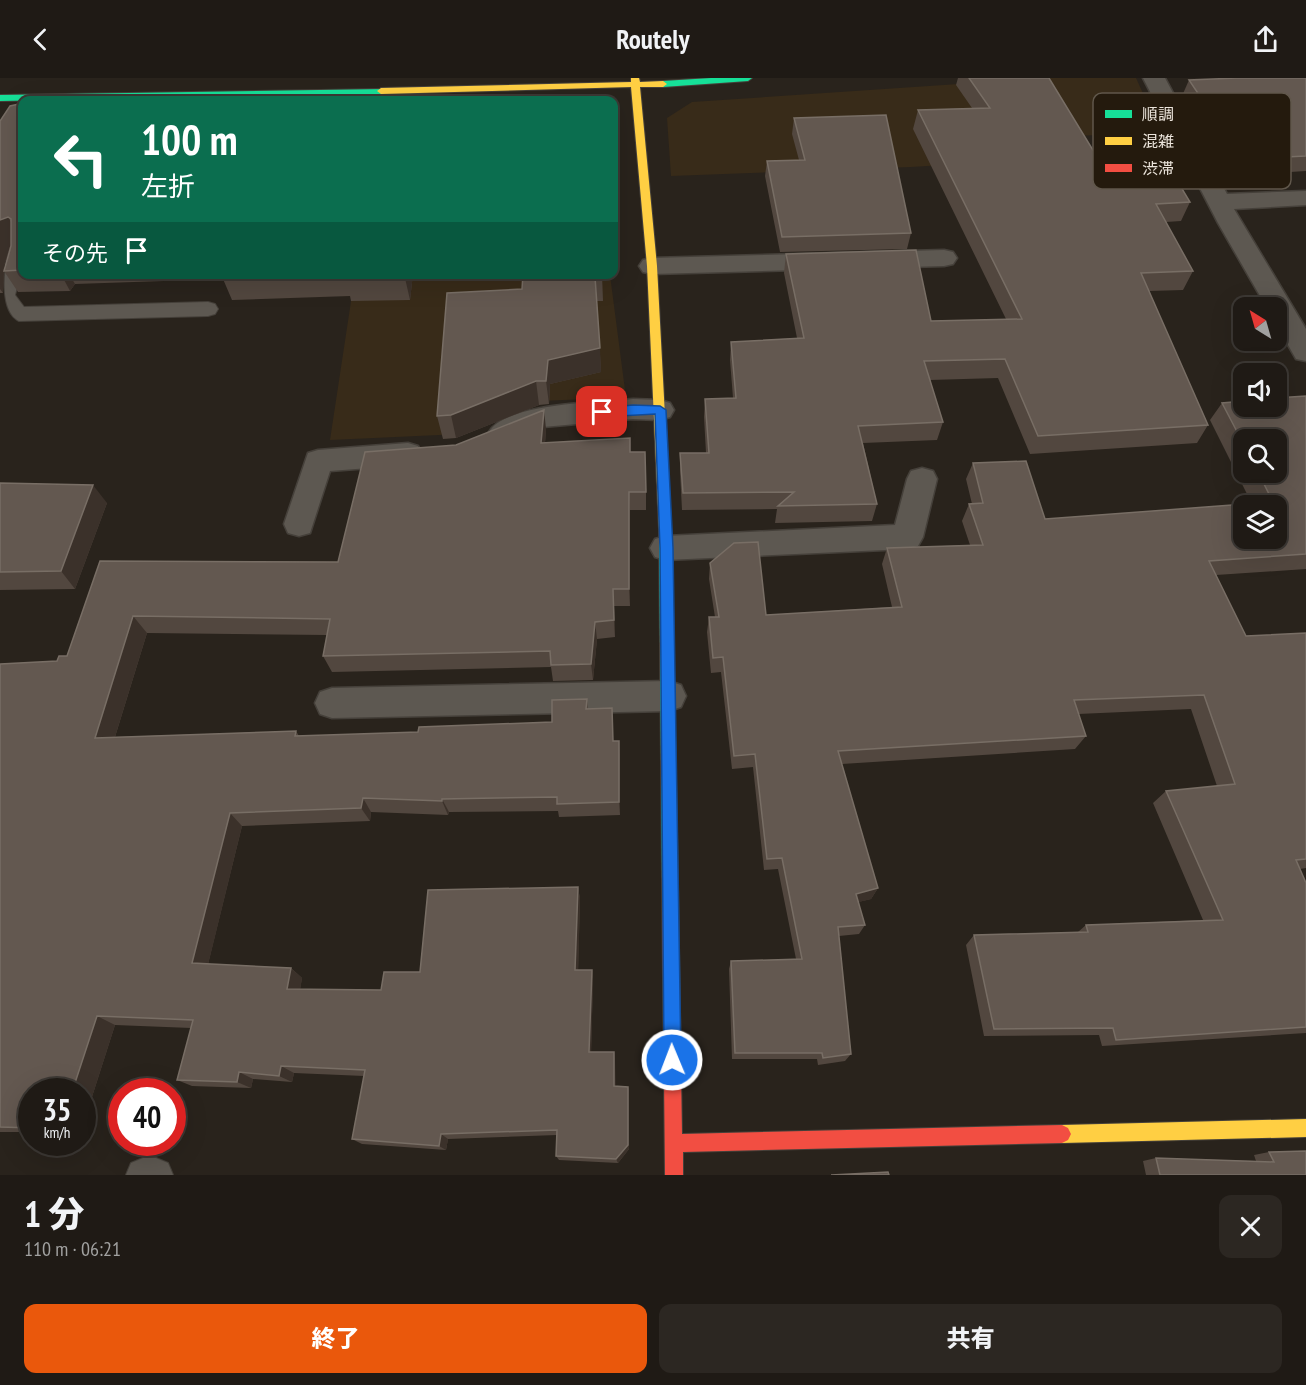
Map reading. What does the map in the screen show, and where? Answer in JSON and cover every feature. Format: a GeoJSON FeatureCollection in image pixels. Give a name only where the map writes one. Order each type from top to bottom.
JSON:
{"type":"FeatureCollection","features":[{"type":"Feature","properties":{"kind":"street"},"geometry":{"type":"LineString","coordinates":[[172,96],[748,78]]}},
{"type":"Feature","properties":{"kind":"street"},"geometry":{"type":"LineString","coordinates":[[1154,78],[1162,93]]}},
{"type":"Feature","properties":{"kind":"street"},"geometry":{"type":"LineString","coordinates":[[635,82],[652,266],[666,548],[674,1175]]}},
{"type":"Feature","properties":{"kind":"street"},"geometry":{"type":"LineString","coordinates":[[0,98],[18,98]]}},
{"type":"Feature","properties":{"kind":"street"},"geometry":{"type":"LineString","coordinates":[[1212,189],[1306,352]]}},
{"type":"Feature","properties":{"kind":"street"},"geometry":{"type":"LineString","coordinates":[[1219,202],[1306,198]]}},
{"type":"Feature","properties":{"kind":"street"},"geometry":{"type":"LineString","coordinates":[[652,266],[944,258]]}},
{"type":"Feature","properties":{"kind":"street"},"geometry":{"type":"LineString","coordinates":[[480,442],[540,417],[633,409],[660,410]]}},
{"type":"Feature","properties":{"kind":"street"},"geometry":{"type":"LineString","coordinates":[[299,524],[318,461],[437,452]]}},
{"type":"Feature","properties":{"kind":"street"},"geometry":{"type":"LineString","coordinates":[[666,548],[907,537],[922,479]]}},
{"type":"Feature","properties":{"kind":"street"},"geometry":{"type":"LineString","coordinates":[[332,703],[669,696]]}},
{"type":"Feature","properties":{"kind":"street"},"geometry":{"type":"LineString","coordinates":[[674,1143],[1306,1128]]}},
{"type":"Feature","properties":{"kind":"lane"},"geometry":{"type":"LineString","coordinates":[[18,255],[5,296],[19,314],[208,309]]}},
{"type":"Feature","properties":{"kind":"lane"},"geometry":{"type":"LineString","coordinates":[[142,1175],[156,1175]]}},
{"type":"Feature","properties":{"kind":"shaded area"},"geometry":{"type":"Polygon","coordinates":[[[1048,78],[1136,78],[1143,93],[1093,93],[1093,135],[1071,136],[1077,157],[911,167],[671,176],[667,118],[692,102],[1048,78]]]}},
{"type":"Feature","properties":{"kind":"shaded area"},"geometry":{"type":"Polygon","coordinates":[[[354,279],[611,279],[625,390],[612,398],[539,401],[461,434],[330,440],[354,279]]]}},
{"type":"Feature","properties":{"kind":"building"},"geometry":{"type":"Polygon","coordinates":[[[969,78],[1049,78],[1093,150],[1093,189],[1182,189],[1190,202],[1156,204],[1193,271],[1141,273],[1208,425],[1038,436],[1005,359],[924,361],[943,422],[858,426],[877,504],[778,506],[794,492],[683,493],[680,453],[709,453],[705,399],[736,398],[731,342],[804,338],[786,254],[916,250],[931,321],[1022,319],[918,110],[990,108],[969,78]]]}},
{"type":"Feature","properties":{"kind":"building"},"geometry":{"type":"Polygon","coordinates":[[[1306,78],[1306,156],[1291,157],[1291,93],[1198,93],[1189,80],[1306,78]]]}},
{"type":"Feature","properties":{"kind":"building"},"geometry":{"type":"Polygon","coordinates":[[[18,104],[18,270],[4,271],[11,246],[11,219],[8,217],[0,220],[0,121],[10,106],[18,104]]]}},
{"type":"Feature","properties":{"kind":"building"},"geometry":{"type":"Polygon","coordinates":[[[886,115],[911,233],[782,237],[767,161],[805,160],[794,118],[886,115]]]}},
{"type":"Feature","properties":{"kind":"building"},"geometry":{"type":"Polygon","coordinates":[[[523,279],[595,279],[600,348],[548,360],[546,381],[536,381],[451,415],[437,416],[447,293],[522,289],[523,279]]]}},
{"type":"Feature","properties":{"kind":"building"},"geometry":{"type":"Polygon","coordinates":[[[1306,396],[1306,554],[1209,561],[1246,636],[1306,633],[1306,859],[1296,860],[1306,883],[1306,1027],[1116,1040],[1113,1028],[994,1029],[974,935],[1088,932],[1086,925],[1223,920],[1166,791],[1235,784],[1204,695],[1074,700],[1086,736],[838,751],[878,888],[856,894],[865,925],[838,927],[851,1054],[823,1058],[822,1053],[735,1053],[731,961],[802,959],[782,858],[767,859],[755,754],[734,756],[723,657],[713,658],[709,617],[719,617],[710,563],[734,543],[758,542],[766,615],[902,607],[887,548],[983,545],[969,504],[983,503],[973,463],[1026,461],[1045,519],[1233,505],[1233,549],[1287,549],[1287,495],[1270,495],[1264,483],[1287,483],[1287,429],[1236,429],[1222,403],[1233,402],[1233,417],[1287,417],[1287,397],[1306,396]]]}},
{"type":"Feature","properties":{"kind":"building"},"geometry":{"type":"Polygon","coordinates":[[[544,410],[541,443],[630,438],[630,452],[645,452],[646,492],[629,492],[629,589],[613,589],[614,620],[595,622],[591,664],[551,665],[550,651],[323,656],[330,619],[133,616],[95,738],[296,731],[295,736],[418,732],[419,727],[552,722],[552,700],[587,699],[586,709],[612,708],[613,741],[619,741],[619,802],[557,804],[557,797],[442,799],[442,801],[363,798],[361,808],[230,813],[192,963],[291,968],[287,989],[381,990],[384,972],[420,972],[428,890],[578,887],[575,970],[592,970],[589,1052],[614,1052],[614,1086],[628,1087],[628,1145],[616,1159],[556,1156],[557,1130],[441,1134],[439,1146],[352,1139],[365,1070],[281,1066],[279,1076],[239,1072],[237,1082],[186,1080],[186,1078],[178,1078],[193,1020],[97,1016],[77,1078],[18,1078],[18,1128],[0,1127],[0,664],[57,661],[59,656],[67,656],[100,561],[338,562],[365,452],[456,445],[544,410]]]}},
{"type":"Feature","properties":{"kind":"building"},"geometry":{"type":"Polygon","coordinates":[[[0,483],[93,485],[61,571],[0,572],[0,483]]]}},
{"type":"Feature","properties":{"kind":"building"},"geometry":{"type":"Polygon","coordinates":[[[1306,1151],[1306,1175],[1160,1175],[1156,1158],[1274,1162],[1269,1152],[1306,1151]]]}},
{"type":"Feature","properties":{"kind":"building"},"geometry":{"type":"Polygon","coordinates":[[[888,1172],[889,1175],[831,1175],[888,1172]]]}},
{"type":"Feature","properties":{"kind":"traffic: fast"},"geometry":{"type":"LineString","coordinates":[[663,84],[748,78]]}},
{"type":"Feature","properties":{"kind":"traffic: fast"},"geometry":{"type":"LineString","coordinates":[[109,96],[381,91]]}},
{"type":"Feature","properties":{"kind":"traffic: fast"},"geometry":{"type":"LineString","coordinates":[[0,98],[18,98]]}},
{"type":"Feature","properties":{"kind":"traffic: fast"},"geometry":{"type":"LineString","coordinates":[[665,529],[670,881]]}},
{"type":"Feature","properties":{"kind":"traffic: slow"},"geometry":{"type":"LineString","coordinates":[[635,78],[652,266],[665,529]]}},
{"type":"Feature","properties":{"kind":"traffic: slow"},"geometry":{"type":"LineString","coordinates":[[381,91],[663,84]]}},
{"type":"Feature","properties":{"kind":"traffic: slow"},"geometry":{"type":"LineString","coordinates":[[1062,1134],[1306,1128]]}},
{"type":"Feature","properties":{"kind":"traffic: jam"},"geometry":{"type":"LineString","coordinates":[[670,881],[674,1175]]}},
{"type":"Feature","properties":{"kind":"traffic: jam"},"geometry":{"type":"LineString","coordinates":[[674,1143],[1062,1134]]}},
{"type":"Feature","properties":{"kind":"route"},"geometry":{"type":"LineString","coordinates":[[602,412],[633,409],[660,410],[669,696],[672,1060]]}}]}
